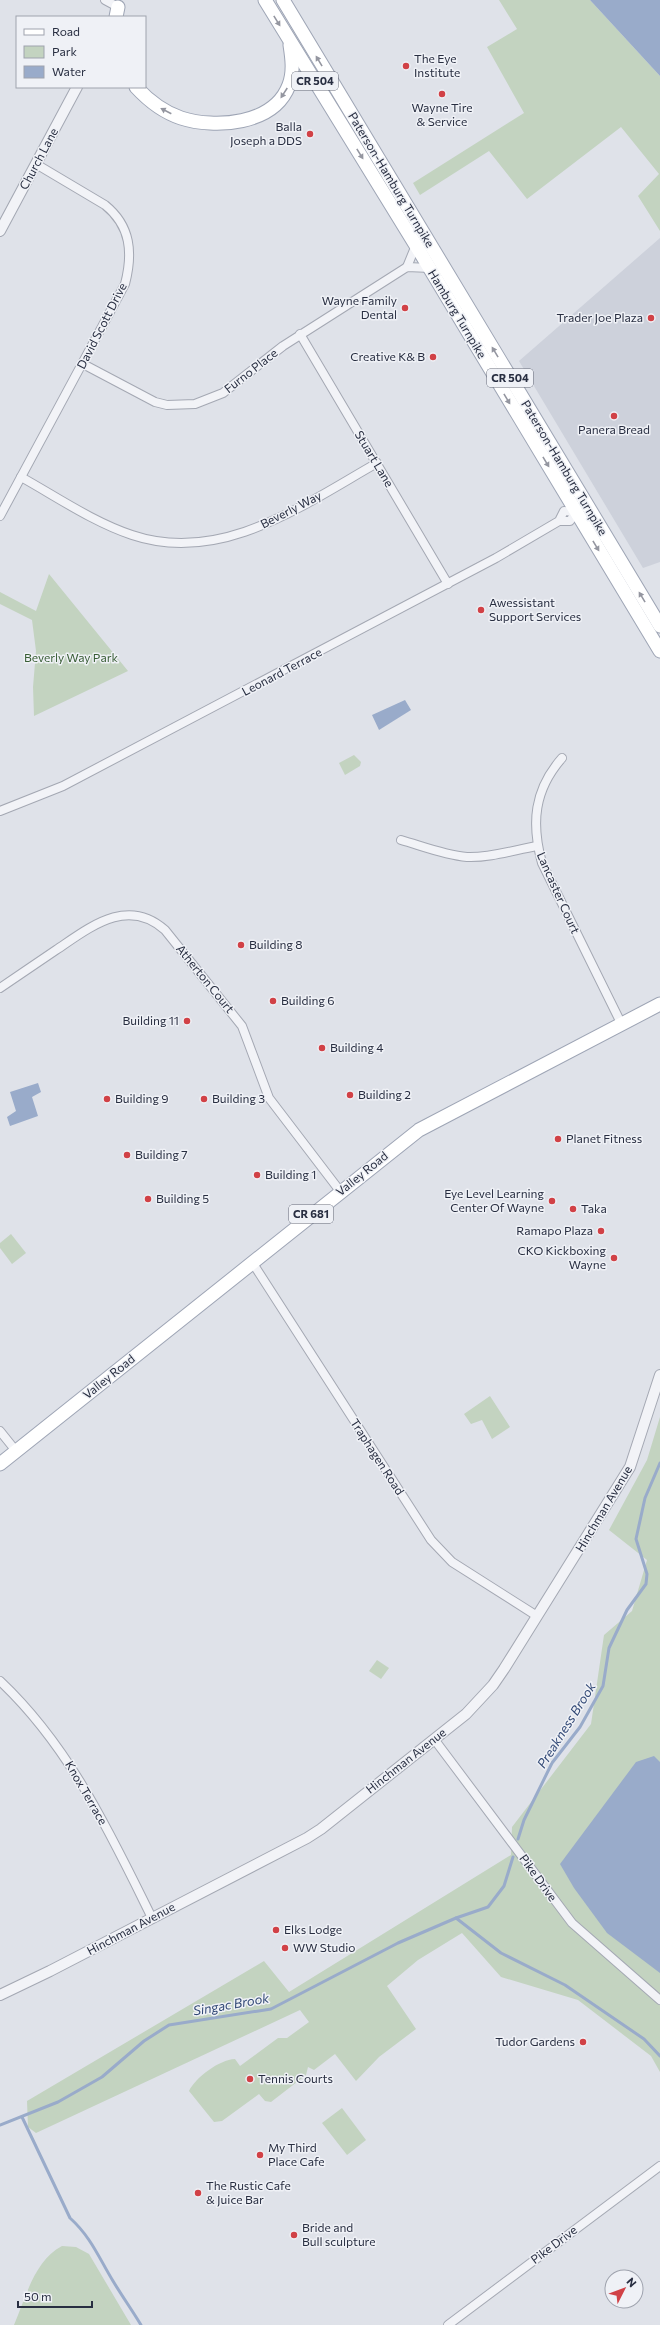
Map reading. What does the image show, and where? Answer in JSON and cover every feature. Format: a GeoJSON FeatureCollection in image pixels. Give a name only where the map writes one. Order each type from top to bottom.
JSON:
{"type":"FeatureCollection","features":[{"type":"Feature","properties":{"kind":"main road","name":"Hamburg Turnpike"},"geometry":{"type":"LineString","coordinates":[[265,0],[430,268],[660,651]]}},
{"type":"Feature","properties":{"kind":"main road","name":"Paterson-Hamburg Turnpike"},"geometry":{"type":"LineString","coordinates":[[283,0],[660,626]]}},
{"type":"Feature","properties":{"kind":"main road"},"geometry":{"type":"LineString","coordinates":[[137,88],[158,107],[180,118],[211,123],[241,120],[263,112],[273,106],[284,94],[290,83],[292,70],[290,41]]}},
{"type":"Feature","properties":{"kind":"main road","name":"Valley Road"},"geometry":{"type":"LineString","coordinates":[[0,1464],[340,1191],[419,1130],[521,1075],[657,1007]]}},
{"type":"Feature","properties":{"kind":"street"},"geometry":{"type":"LineString","coordinates":[[105,0],[117,10]]}},
{"type":"Feature","properties":{"kind":"street","name":"Church Lane"},"geometry":{"type":"LineString","coordinates":[[0,231],[76,88]]}},
{"type":"Feature","properties":{"kind":"street","name":"David Scott Drive"},"geometry":{"type":"LineString","coordinates":[[0,516],[125,284],[129,270],[129,242],[126,230],[114,213],[105,205],[36,164]]}},
{"type":"Feature","properties":{"kind":"street"},"geometry":{"type":"LineString","coordinates":[[416,245],[407,267],[430,268]]}},
{"type":"Feature","properties":{"kind":"street","name":"Furno Place"},"geometry":{"type":"LineString","coordinates":[[82,364],[155,402],[167,405],[195,404],[216,396],[237,384],[300,334],[407,267]]}},
{"type":"Feature","properties":{"kind":"street","name":"Stuart Lane"},"geometry":{"type":"LineString","coordinates":[[300,334],[448,584]]}},
{"type":"Feature","properties":{"kind":"street","name":"Beverly Way"},"geometry":{"type":"LineString","coordinates":[[21,477],[126,533],[152,540],[188,542],[210,540],[255,529],[277,520],[377,464]]}},
{"type":"Feature","properties":{"kind":"street","name":"Leonard Terrace"},"geometry":{"type":"LineString","coordinates":[[0,811],[63,786],[448,584],[559,521],[564,511],[576,512]]}},
{"type":"Feature","properties":{"kind":"street","name":"Lancaster Court"},"geometry":{"type":"LineString","coordinates":[[562,758],[550,772],[538,804],[535,820],[537,846],[542,863],[622,1025]]}},
{"type":"Feature","properties":{"kind":"street"},"geometry":{"type":"LineString","coordinates":[[401,840],[452,855],[468,857],[483,856],[537,846]]}},
{"type":"Feature","properties":{"kind":"street","name":"Atherton Court"},"geometry":{"type":"LineString","coordinates":[[0,988],[95,924],[108,919],[130,916],[153,921],[165,930],[242,1026],[269,1098],[279,1114],[340,1191]]}},
{"type":"Feature","properties":{"kind":"street","name":"Traphagen Road"},"geometry":{"type":"LineString","coordinates":[[252,1262],[431,1540],[452,1562],[537,1616]]}},
{"type":"Feature","properties":{"kind":"street","name":"Hinchman Avenue"},"geometry":{"type":"LineString","coordinates":[[0,1995],[50,1971],[316,1832],[466,1714],[493,1685],[630,1467],[660,1375]]}},
{"type":"Feature","properties":{"kind":"street"},"geometry":{"type":"LineString","coordinates":[[0,1431],[16,1451]]}},
{"type":"Feature","properties":{"kind":"street","name":"Knox Terrace"},"geometry":{"type":"LineString","coordinates":[[0,1681],[27,1709],[74,1770],[96,1808],[152,1918]]}},
{"type":"Feature","properties":{"kind":"street","name":"Pike Drive"},"geometry":{"type":"LineString","coordinates":[[434,1739],[572,1923],[660,2000]]}},
{"type":"Feature","properties":{"kind":"street","name":"Pike Drive"},"geometry":{"type":"LineString","coordinates":[[453,2323],[660,2166]]}},
{"type":"Feature","properties":{"kind":"shaded area"},"geometry":{"type":"Polygon","coordinates":[[[660,238],[660,562],[643,568],[519,361],[660,238]]]}},
{"type":"Feature","properties":{"kind":"green space"},"geometry":{"type":"Polygon","coordinates":[[[499,0],[590,0],[660,76],[660,231],[638,196],[659,174],[621,127],[527,199],[489,151],[420,195],[413,183],[524,113],[487,47],[517,29],[499,0]]]}},
{"type":"Feature","properties":{"kind":"green space","name":"Beverly Way Park"},"geometry":{"type":"Polygon","coordinates":[[[49,574],[128,671],[34,716],[33,687],[36,651],[32,620],[0,604],[0,592],[36,611],[49,574]]]}},
{"type":"Feature","properties":{"kind":"green space"},"geometry":{"type":"Polygon","coordinates":[[[354,755],[361,762],[360,766],[345,775],[339,763],[354,755]]]}},
{"type":"Feature","properties":{"kind":"green space"},"geometry":{"type":"Polygon","coordinates":[[[11,1234],[26,1253],[12,1264],[0,1248],[0,1243],[11,1234]]]}},
{"type":"Feature","properties":{"kind":"green space"},"geometry":{"type":"Polygon","coordinates":[[[490,1396],[510,1427],[492,1439],[482,1420],[471,1424],[464,1414],[490,1396]]]}},
{"type":"Feature","properties":{"kind":"green space"},"geometry":{"type":"Polygon","coordinates":[[[660,1417],[660,2072],[651,2056],[578,2000],[501,1977],[462,1933],[418,1960],[387,1986],[416,2029],[379,2057],[356,2081],[335,2054],[314,2070],[308,2067],[306,2075],[271,2102],[265,2101],[259,2094],[222,2121],[214,2122],[189,2091],[202,2075],[215,2066],[222,2062],[235,2059],[240,2066],[278,2038],[287,2038],[309,2022],[300,2010],[36,2133],[28,2127],[27,2101],[264,1961],[289,1992],[511,1855],[512,1827],[591,1724],[604,1635],[632,1611],[647,1560],[609,1530],[647,1460],[660,1417]]]}},
{"type":"Feature","properties":{"kind":"green space"},"geometry":{"type":"Polygon","coordinates":[[[377,1660],[389,1668],[381,1679],[369,1671],[377,1660]]]}},
{"type":"Feature","properties":{"kind":"green space"},"geometry":{"type":"Polygon","coordinates":[[[342,2108],[366,2140],[347,2155],[322,2123],[342,2108]]]}},
{"type":"Feature","properties":{"kind":"green space"},"geometry":{"type":"Polygon","coordinates":[[[62,2246],[76,2247],[89,2254],[131,2325],[14,2325],[27,2292],[38,2270],[52,2253],[62,2246]]]}},
{"type":"Feature","properties":{"kind":"water"},"geometry":{"type":"Polygon","coordinates":[[[590,0],[660,0],[660,76],[590,0]]]}},
{"type":"Feature","properties":{"kind":"water"},"geometry":{"type":"Polygon","coordinates":[[[405,700],[411,710],[379,730],[372,715],[405,700]]]}},
{"type":"Feature","properties":{"kind":"water"},"geometry":{"type":"Polygon","coordinates":[[[38,1083],[41,1092],[32,1097],[38,1116],[10,1126],[7,1117],[16,1111],[10,1092],[38,1083]]]}},
{"type":"Feature","properties":{"kind":"water"},"geometry":{"type":"Polygon","coordinates":[[[654,1756],[660,1762],[660,1973],[607,1933],[574,1888],[560,1864],[636,1762],[654,1756]]]}},
{"type":"Feature","properties":{"kind":"waterway","name":"Preakness Brook"},"geometry":{"type":"LineString","coordinates":[[518,1839],[524,1820],[552,1763],[580,1727],[603,1686],[609,1648],[627,1610],[646,1584],[647,1574],[636,1539],[645,1498],[660,1463]]}},
{"type":"Feature","properties":{"kind":"waterway","name":"Singac Brook"},"geometry":{"type":"LineString","coordinates":[[0,2125],[58,2102],[102,2077],[144,2041],[169,2025],[271,2009],[398,1943],[456,1918],[488,1907],[504,1886],[513,1857]]}},
{"type":"Feature","properties":{"kind":"waterway"},"geometry":{"type":"LineString","coordinates":[[456,1918],[501,1953],[565,1985],[644,2039],[660,2056]]}},
{"type":"Feature","properties":{"kind":"waterway"},"geometry":{"type":"LineString","coordinates":[[22,2117],[70,2218],[89,2240],[141,2325]]}},
{"type":"Feature","properties":{"kind":"place","name":"The Eye Institute"},"geometry":{"type":"Point","coordinates":[406,66]}},
{"type":"Feature","properties":{"kind":"place","name":"Wayne Tire & Service"},"geometry":{"type":"Point","coordinates":[442,94]}},
{"type":"Feature","properties":{"kind":"place","name":"Balla Joseph a DDS"},"geometry":{"type":"Point","coordinates":[310,134]}},
{"type":"Feature","properties":{"kind":"place","name":"Wayne Family Dental"},"geometry":{"type":"Point","coordinates":[405,308]}},
{"type":"Feature","properties":{"kind":"place","name":"Trader Joe Plaza"},"geometry":{"type":"Point","coordinates":[651,318]}},
{"type":"Feature","properties":{"kind":"place","name":"Creative K& B"},"geometry":{"type":"Point","coordinates":[433,357]}},
{"type":"Feature","properties":{"kind":"place","name":"Panera Bread"},"geometry":{"type":"Point","coordinates":[614,416]}},
{"type":"Feature","properties":{"kind":"place","name":"Awessistant Support Services"},"geometry":{"type":"Point","coordinates":[481,610]}},
{"type":"Feature","properties":{"kind":"place","name":"Building 8"},"geometry":{"type":"Point","coordinates":[241,945]}},
{"type":"Feature","properties":{"kind":"place","name":"Building 6"},"geometry":{"type":"Point","coordinates":[273,1001]}},
{"type":"Feature","properties":{"kind":"place","name":"Building 11"},"geometry":{"type":"Point","coordinates":[187,1021]}},
{"type":"Feature","properties":{"kind":"place","name":"Building 4"},"geometry":{"type":"Point","coordinates":[322,1048]}},
{"type":"Feature","properties":{"kind":"place","name":"Building 2"},"geometry":{"type":"Point","coordinates":[350,1095]}},
{"type":"Feature","properties":{"kind":"place","name":"Building 9"},"geometry":{"type":"Point","coordinates":[107,1099]}},
{"type":"Feature","properties":{"kind":"place","name":"Building 3"},"geometry":{"type":"Point","coordinates":[204,1099]}},
{"type":"Feature","properties":{"kind":"place","name":"Planet Fitness"},"geometry":{"type":"Point","coordinates":[558,1139]}},
{"type":"Feature","properties":{"kind":"place","name":"Building 7"},"geometry":{"type":"Point","coordinates":[127,1155]}},
{"type":"Feature","properties":{"kind":"place","name":"Building 1"},"geometry":{"type":"Point","coordinates":[257,1175]}},
{"type":"Feature","properties":{"kind":"place","name":"Building 5"},"geometry":{"type":"Point","coordinates":[148,1199]}},
{"type":"Feature","properties":{"kind":"place","name":"Eye Level Learning Center Of Wayne"},"geometry":{"type":"Point","coordinates":[552,1201]}},
{"type":"Feature","properties":{"kind":"place","name":"Taka"},"geometry":{"type":"Point","coordinates":[573,1209]}},
{"type":"Feature","properties":{"kind":"place","name":"Ramapo Plaza"},"geometry":{"type":"Point","coordinates":[601,1231]}},
{"type":"Feature","properties":{"kind":"place","name":"CKO Kickboxing Wayne"},"geometry":{"type":"Point","coordinates":[614,1258]}},
{"type":"Feature","properties":{"kind":"place","name":"Elks Lodge"},"geometry":{"type":"Point","coordinates":[276,1930]}},
{"type":"Feature","properties":{"kind":"place","name":"WW Studio"},"geometry":{"type":"Point","coordinates":[285,1948]}},
{"type":"Feature","properties":{"kind":"place","name":"Tudor Gardens"},"geometry":{"type":"Point","coordinates":[583,2042]}},
{"type":"Feature","properties":{"kind":"place","name":"Tennis Courts"},"geometry":{"type":"Point","coordinates":[250,2079]}},
{"type":"Feature","properties":{"kind":"place","name":"My Third Place Cafe"},"geometry":{"type":"Point","coordinates":[260,2155]}},
{"type":"Feature","properties":{"kind":"place","name":"The Rustic Cafe & Juice Bar"},"geometry":{"type":"Point","coordinates":[198,2193]}},
{"type":"Feature","properties":{"kind":"place","name":"Bride and Bull sculpture"},"geometry":{"type":"Point","coordinates":[294,2235]}}]}
